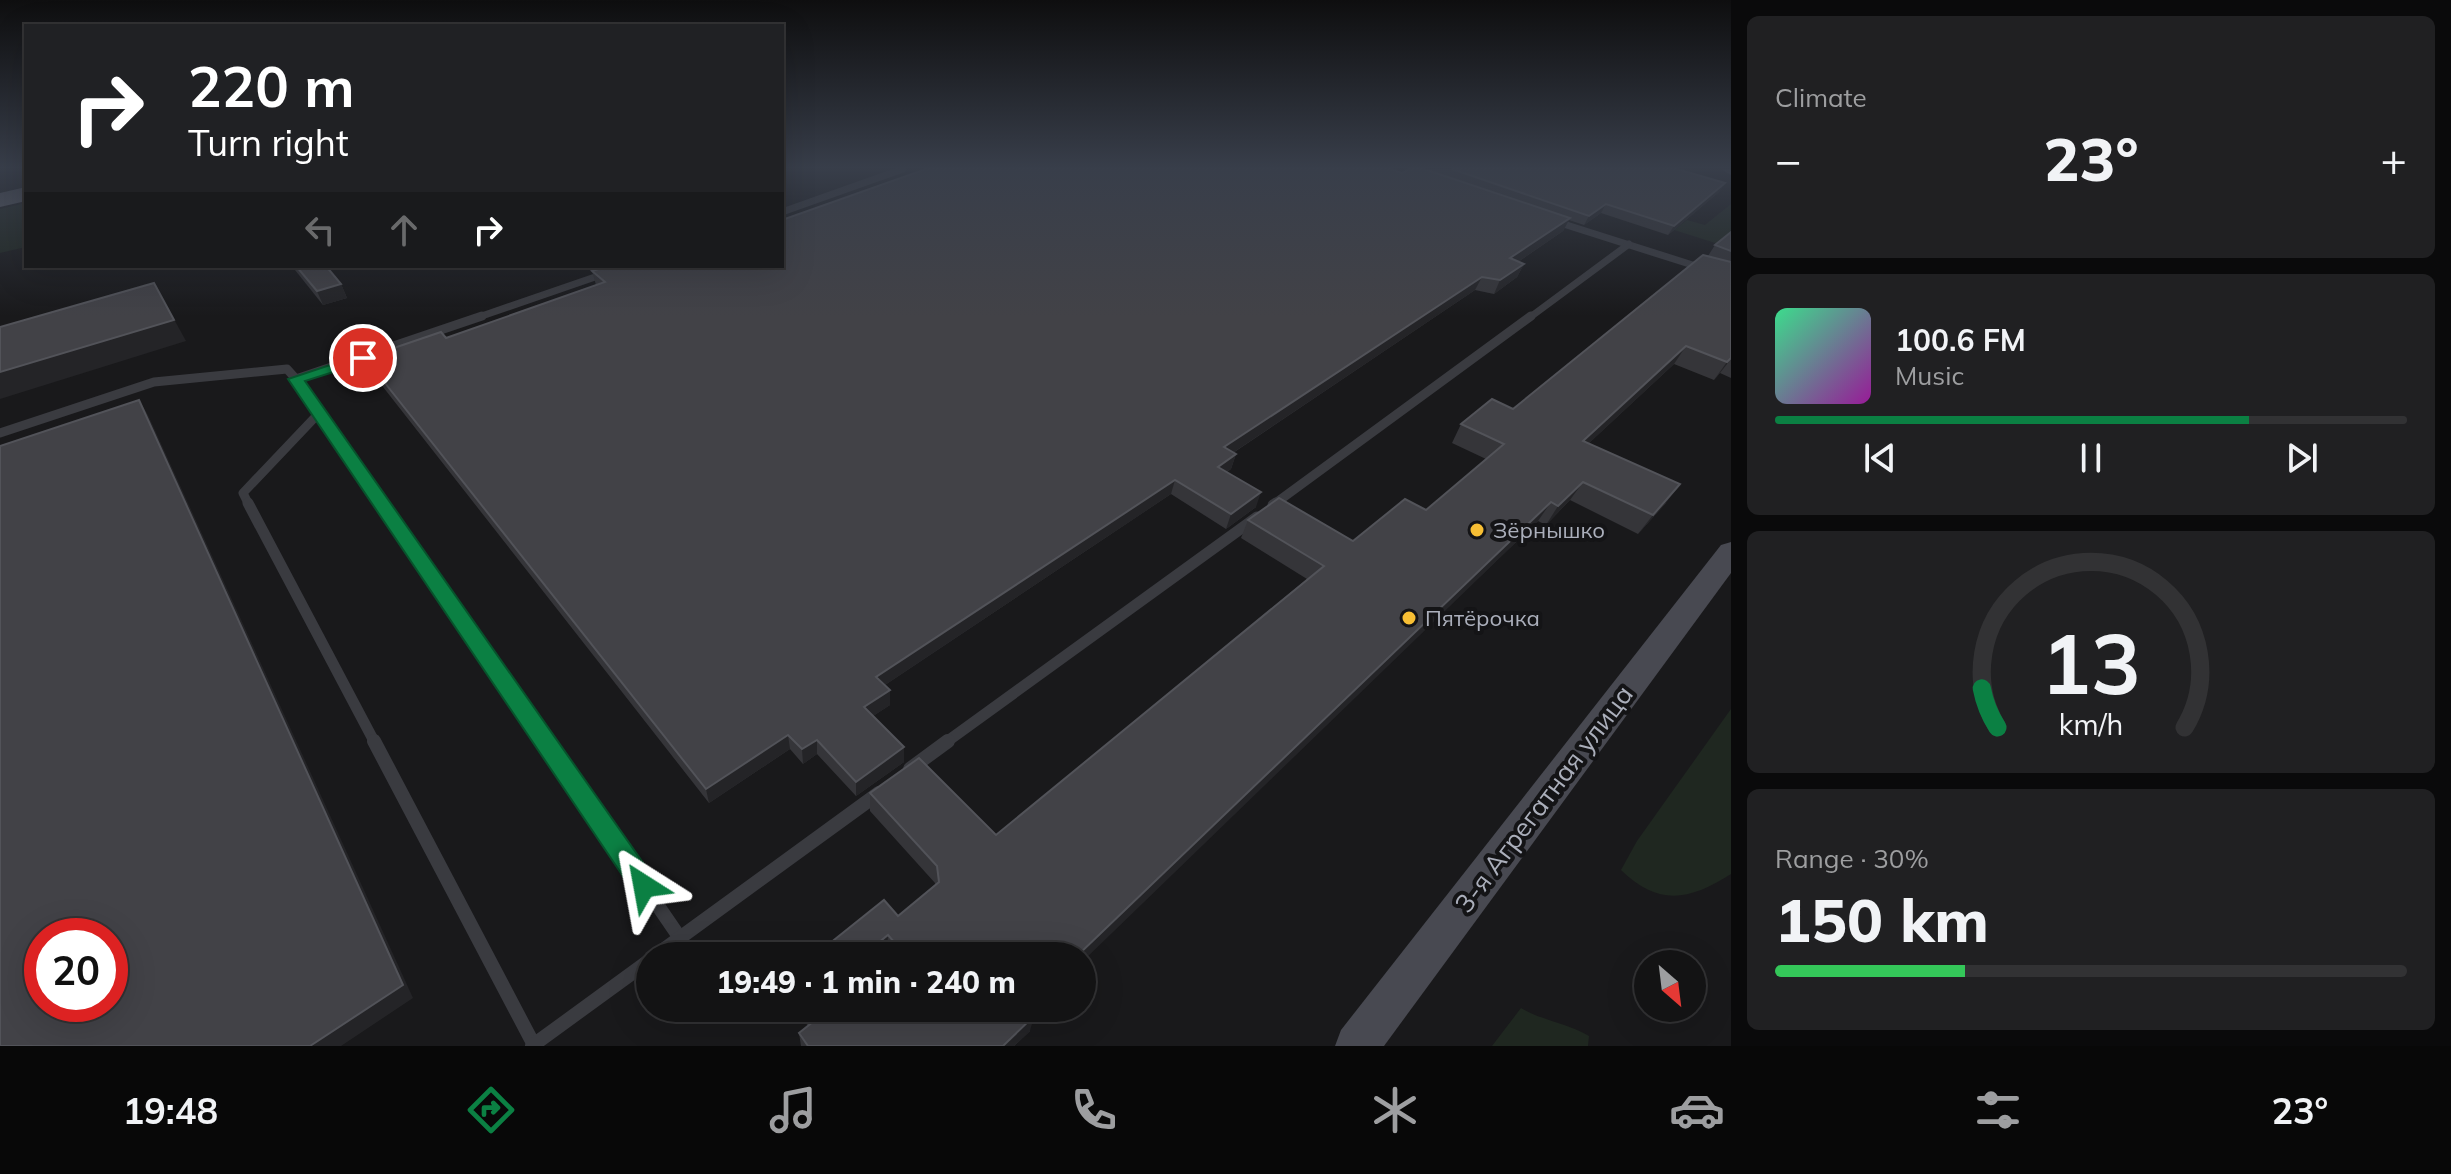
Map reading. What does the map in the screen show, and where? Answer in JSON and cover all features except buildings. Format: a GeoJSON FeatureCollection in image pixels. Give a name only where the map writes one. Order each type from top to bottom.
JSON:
{"type":"FeatureCollection","features":[{"type":"Feature","properties":{"kind":"street","name":"3-я Агрегатная улица"},"geometry":{"type":"LineString","coordinates":[[1357,1046],[1731,552]]}},
{"type":"Feature","properties":{"kind":"lane"},"geometry":{"type":"LineString","coordinates":[[1543,218],[1716,272]]}},
{"type":"Feature","properties":{"kind":"lane"},"geometry":{"type":"LineString","coordinates":[[899,778],[1629,244]]}},
{"type":"Feature","properties":{"kind":"lane"},"geometry":{"type":"LineString","coordinates":[[296,379],[621,268]]}},
{"type":"Feature","properties":{"kind":"lane"},"geometry":{"type":"LineString","coordinates":[[0,433],[154,382],[287,369],[680,938]]}},
{"type":"Feature","properties":{"kind":"lane"},"geometry":{"type":"LineString","coordinates":[[319,413],[243,493],[533,1045],[636,970]]}},
{"type":"Feature","properties":{"kind":"lane"},"geometry":{"type":"LineString","coordinates":[[674,942],[887,786]]}},
{"type":"Feature","properties":{"kind":"shaded area"},"geometry":{"type":"Polygon","coordinates":[[[0,218],[24,218],[24,247],[0,253],[0,218]]]}},
{"type":"Feature","properties":{"kind":"shaded area"},"geometry":{"type":"Polygon","coordinates":[[[1714,218],[1731,218],[1731,248],[1674,230],[1687,220],[1705,225],[1714,218]]]}},
{"type":"Feature","properties":{"kind":"shaded area"},"geometry":{"type":"Polygon","coordinates":[[[1731,709],[1731,874],[1687,894],[1674,896],[1648,890],[1621,870],[1637,841],[1731,709]]]}},
{"type":"Feature","properties":{"kind":"shaded area"},"geometry":{"type":"Polygon","coordinates":[[[1521,1008],[1589,1036],[1588,1046],[1492,1046],[1521,1008]]]}},
{"type":"Feature","properties":{"kind":"place","name":"Зёрнышко"},"geometry":{"type":"Point","coordinates":[1477,530]}},
{"type":"Feature","properties":{"kind":"place","name":"Пятёрочка"},"geometry":{"type":"Point","coordinates":[1409,618]}},
{"type":"Feature","properties":{"kind":"route"},"geometry":{"type":"LineString","coordinates":[[363,358],[296,379],[644,886]]}}]}
